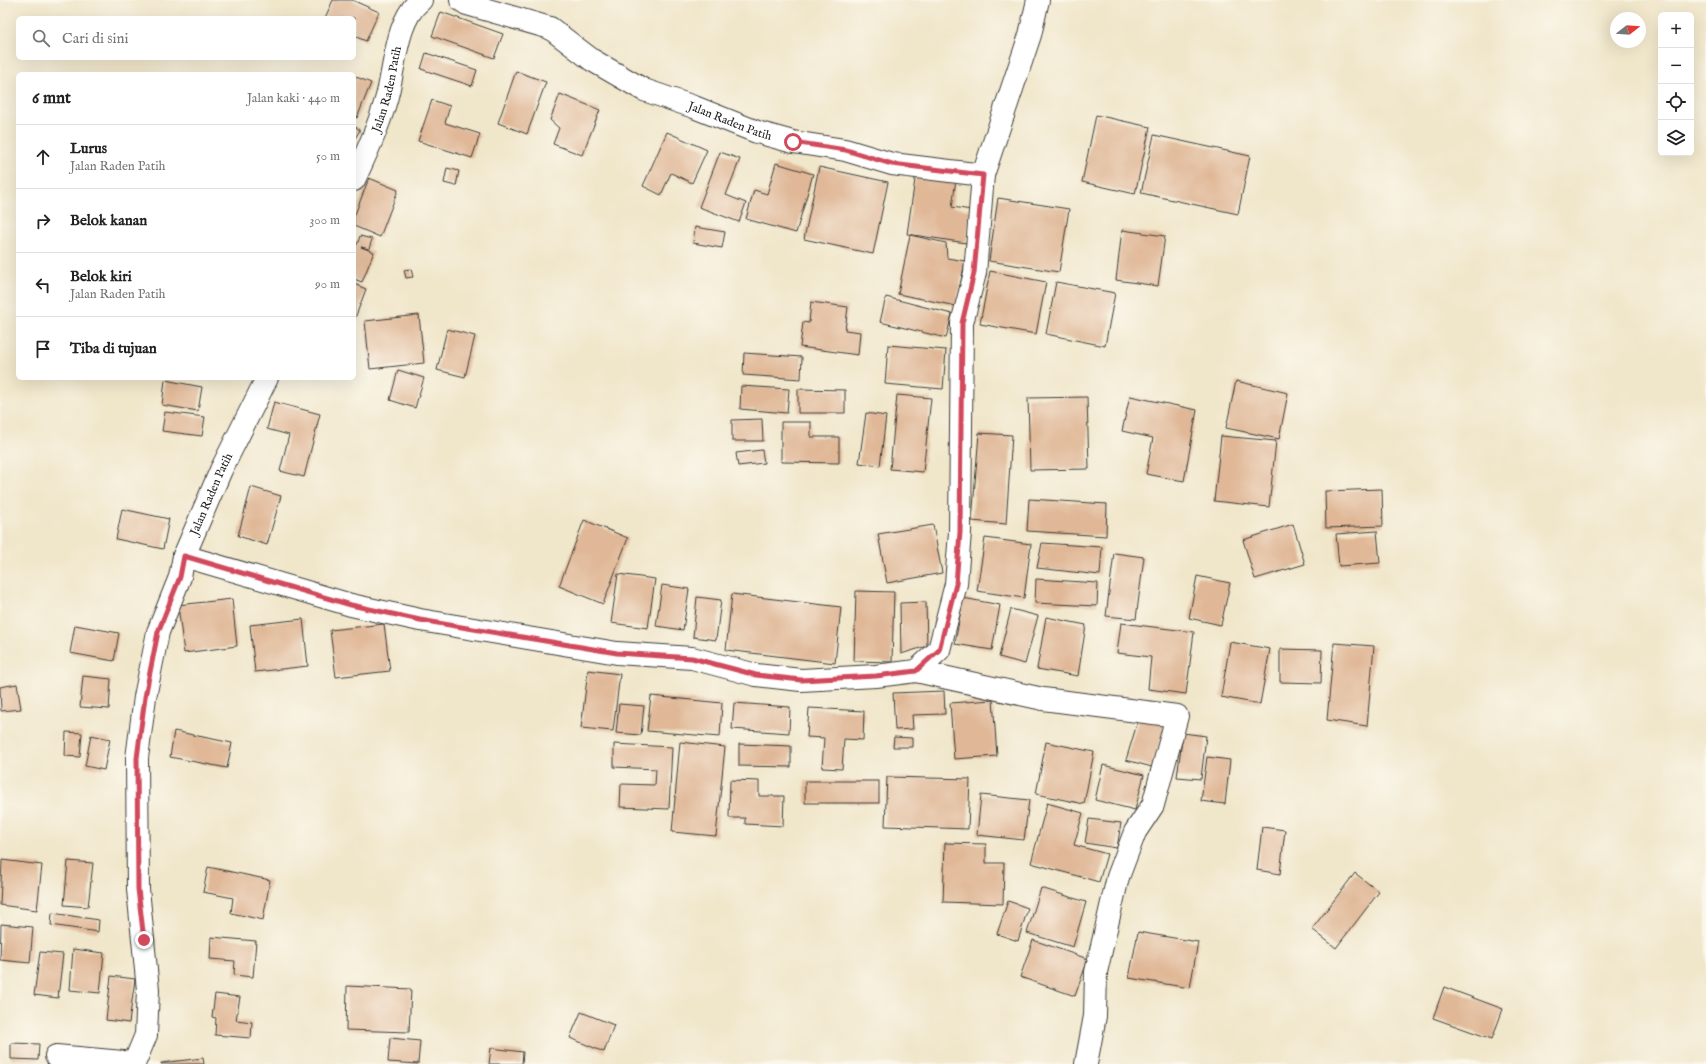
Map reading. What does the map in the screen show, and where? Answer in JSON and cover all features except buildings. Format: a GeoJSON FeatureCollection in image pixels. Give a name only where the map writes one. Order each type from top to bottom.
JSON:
{"type":"FeatureCollection","features":[{"type":"Feature","properties":{"kind":"street","name":"Jalan Raden Patih"},"geometry":{"type":"LineString","coordinates":[[356,176],[376,133],[387,98],[404,22],[421,0]]}},
{"type":"Feature","properties":{"kind":"street","name":"Jalan Raden Patih"},"geometry":{"type":"LineString","coordinates":[[460,0],[467,4],[550,28],[592,60],[644,90],[694,107],[757,132],[793,142],[846,150],[892,164],[983,175]]}},
{"type":"Feature","properties":{"kind":"street"},"geometry":{"type":"LineString","coordinates":[[916,671],[939,650],[956,584],[960,532],[962,323],[974,273],[983,175],[1030,35],[1038,0]]}},
{"type":"Feature","properties":{"kind":"street","name":"Jalan Raden Patih"},"geometry":{"type":"LineString","coordinates":[[134,1063],[146,1036],[148,990],[138,889],[137,758],[145,697],[158,632],[180,577],[184,556],[221,470],[266,380]]}},
{"type":"Feature","properties":{"kind":"street"},"geometry":{"type":"LineString","coordinates":[[184,556],[351,605],[420,620],[617,653],[692,658],[756,675],[801,680],[876,676],[916,671],[1043,699],[1177,716],[1153,805],[1135,832],[1118,877],[1096,972],[1095,1016],[1086,1064]]}},
{"type":"Feature","properties":{"kind":"street"},"geometry":{"type":"LineString","coordinates":[[56,1056],[134,1063]]}},
{"type":"Feature","properties":{"kind":"route"},"geometry":{"type":"LineString","coordinates":[[144,940],[138,889],[137,758],[145,697],[158,632],[180,577],[184,556],[351,605],[420,620],[617,653],[692,658],[756,675],[801,680],[876,676],[916,671],[939,650],[956,584],[960,532],[962,323],[974,273],[983,175],[892,164],[846,150],[793,142]]}}]}
